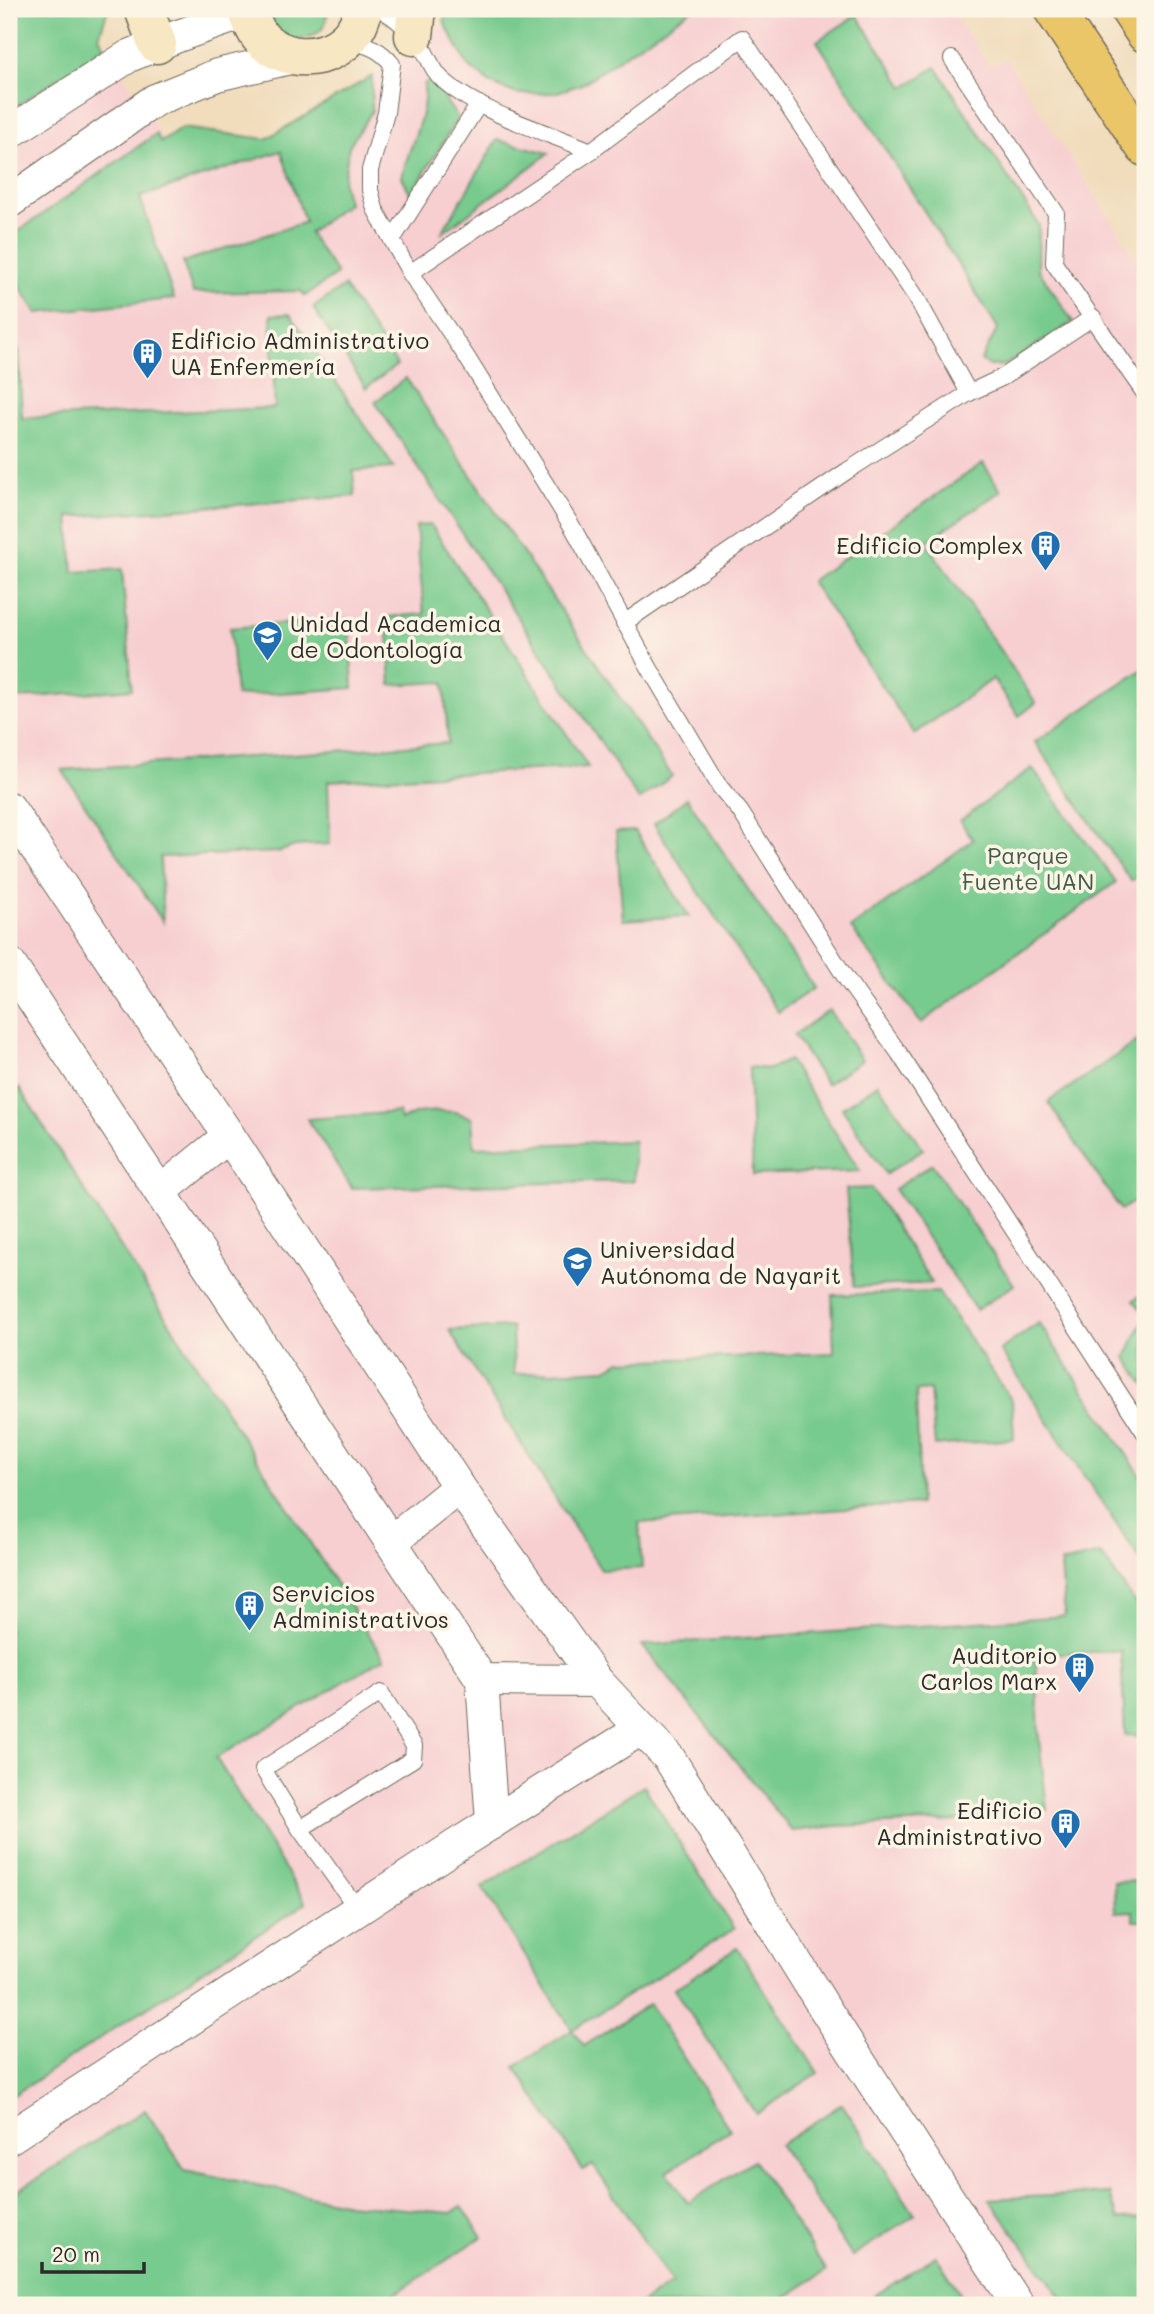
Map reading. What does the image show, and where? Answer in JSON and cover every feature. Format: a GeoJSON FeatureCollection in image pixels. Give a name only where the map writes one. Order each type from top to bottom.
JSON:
{"type":"FeatureCollection","features":[{"type":"Feature","properties":{"kind":"main road"},"geometry":{"type":"LineString","coordinates":[[144,9],[157,44]]}},
{"type":"Feature","properties":{"kind":"main road"},"geometry":{"type":"LineString","coordinates":[[1053,9],[1145,147]]}},
{"type":"Feature","properties":{"kind":"main road"},"geometry":{"type":"LineString","coordinates":[[1129,9],[1145,33]]}},
{"type":"Feature","properties":{"kind":"main road"},"geometry":{"type":"LineString","coordinates":[[247,10],[264,41],[295,57],[322,54],[355,25]]}},
{"type":"Feature","properties":{"kind":"street"},"geometry":{"type":"LineString","coordinates":[[9,133],[128,56],[247,10]]}},
{"type":"Feature","properties":{"kind":"street"},"geometry":{"type":"LineString","coordinates":[[9,202],[155,100],[217,75],[295,57]]}},
{"type":"Feature","properties":{"kind":"street"},"geometry":{"type":"LineString","coordinates":[[9,808],[229,1136],[459,1487],[597,1681],[669,1758],[827,2012],[1018,2305]]}},
{"type":"Feature","properties":{"kind":"street"},"geometry":{"type":"LineString","coordinates":[[9,963],[482,1680],[492,1823]]}},
{"type":"Feature","properties":{"kind":"street"},"geometry":{"type":"LineString","coordinates":[[160,1192],[229,1136]]}},
{"type":"Feature","properties":{"kind":"street"},"geometry":{"type":"LineString","coordinates":[[391,1542],[459,1487]]}},
{"type":"Feature","properties":{"kind":"street"},"geometry":{"type":"LineString","coordinates":[[482,1680],[597,1681]]}},
{"type":"Feature","properties":{"kind":"street"},"geometry":{"type":"LineString","coordinates":[[9,2138],[492,1823],[641,1730]]}},
{"type":"Feature","properties":{"kind":"lane"},"geometry":{"type":"LineString","coordinates":[[381,9],[415,22],[428,62],[444,81],[479,104],[591,151]]}},
{"type":"Feature","properties":{"kind":"lane"},"geometry":{"type":"LineString","coordinates":[[355,25],[370,46],[383,53],[392,64],[386,113],[369,170],[370,190],[375,209],[410,273],[466,356],[573,528],[720,788],[740,811],[847,980],[899,1053],[1145,1433]]}},
{"type":"Feature","properties":{"kind":"lane"},"geometry":{"type":"LineString","coordinates":[[410,273],[591,151],[742,37],[915,297],[969,393]]}},
{"type":"Feature","properties":{"kind":"lane"},"geometry":{"type":"LineString","coordinates":[[952,59],[1056,213],[1054,263],[1145,394]]}},
{"type":"Feature","properties":{"kind":"lane"},"geometry":{"type":"LineString","coordinates":[[392,240],[479,104]]}},
{"type":"Feature","properties":{"kind":"lane"},"geometry":{"type":"LineString","coordinates":[[624,622],[847,471],[969,393],[1003,377],[1093,317]]}},
{"type":"Feature","properties":{"kind":"lane"},"geometry":{"type":"LineString","coordinates":[[300,1829],[414,1759],[414,1746],[381,1693],[263,1769],[300,1829],[359,1911]]}},
{"type":"Feature","properties":{"kind":"shaded area","name":"Universidad Autónoma de Nayarit"},"geometry":{"type":"Polygon","coordinates":[[[9,9],[108,9],[99,38],[164,140],[182,128],[266,139],[392,64],[445,24],[443,9],[950,9],[989,66],[1006,59],[1145,273],[1145,2305],[9,2305],[9,9]]]}},
{"type":"Feature","properties":{"kind":"green space"},"geometry":{"type":"Polygon","coordinates":[[[9,9],[108,9],[99,37],[105,47],[9,111],[9,9]]]}},
{"type":"Feature","properties":{"kind":"green space"},"geometry":{"type":"Polygon","coordinates":[[[261,9],[327,9],[324,26],[319,32],[282,42],[261,9]]]}},
{"type":"Feature","properties":{"kind":"green space"},"geometry":{"type":"Polygon","coordinates":[[[443,9],[692,9],[582,84],[554,93],[517,94],[492,84],[468,66],[445,24],[443,9]]]}},
{"type":"Feature","properties":{"kind":"green space"},"geometry":{"type":"Polygon","coordinates":[[[857,15],[904,87],[936,67],[1039,225],[1038,269],[1073,322],[1005,365],[989,366],[981,360],[998,328],[817,41],[857,15]]]}},
{"type":"Feature","properties":{"kind":"green space"},"geometry":{"type":"Polygon","coordinates":[[[372,76],[372,111],[349,146],[343,183],[348,203],[309,233],[337,274],[305,296],[301,291],[193,293],[183,262],[305,222],[281,151],[140,197],[174,299],[37,313],[9,270],[9,238],[156,134],[161,142],[182,128],[266,139],[372,76]]]}},
{"type":"Feature","properties":{"kind":"green space"},"geometry":{"type":"Polygon","coordinates":[[[431,80],[458,118],[411,195],[402,177],[423,109],[424,84],[431,80]]]}},
{"type":"Feature","properties":{"kind":"green space"},"geometry":{"type":"Polygon","coordinates":[[[497,140],[549,153],[441,234],[497,140]]]}},
{"type":"Feature","properties":{"kind":"green space"},"geometry":{"type":"Polygon","coordinates":[[[344,286],[397,365],[366,388],[313,308],[344,286]]]}},
{"type":"Feature","properties":{"kind":"green space"},"geometry":{"type":"Polygon","coordinates":[[[290,314],[394,468],[353,471],[355,496],[69,517],[73,572],[122,569],[132,689],[9,699],[9,338],[19,351],[22,418],[275,408],[271,315],[290,314]]]}},
{"type":"Feature","properties":{"kind":"green space"},"geometry":{"type":"Polygon","coordinates":[[[406,378],[672,776],[639,800],[375,402],[406,378]]]}},
{"type":"Feature","properties":{"kind":"green space"},"geometry":{"type":"Polygon","coordinates":[[[983,463],[1001,491],[926,542],[1036,703],[1019,716],[993,679],[914,734],[811,581],[983,463]]]}},
{"type":"Feature","properties":{"kind":"green space"},"geometry":{"type":"Polygon","coordinates":[[[431,525],[588,767],[328,781],[330,844],[295,846],[279,852],[160,857],[163,922],[62,770],[448,743],[444,682],[391,685],[387,617],[424,614],[416,526],[431,525]]]}},
{"type":"Feature","properties":{"kind":"green space"},"geometry":{"type":"Polygon","coordinates":[[[349,619],[353,688],[236,696],[230,628],[349,619]]]}},
{"type":"Feature","properties":{"kind":"green space"},"geometry":{"type":"Polygon","coordinates":[[[1145,668],[1145,871],[1131,881],[1035,742],[1145,668]]]}},
{"type":"Feature","properties":{"kind":"green space","name":"Parque Fuente UAN"},"geometry":{"type":"Polygon","coordinates":[[[1032,768],[1116,882],[921,1023],[851,928],[973,840],[960,821],[1032,768]]]}},
{"type":"Feature","properties":{"kind":"green space"},"geometry":{"type":"Polygon","coordinates":[[[687,798],[814,988],[778,1012],[654,824],[687,798]]]}},
{"type":"Feature","properties":{"kind":"green space"},"geometry":{"type":"Polygon","coordinates":[[[635,831],[689,916],[623,920],[616,832],[635,831]]]}},
{"type":"Feature","properties":{"kind":"green space"},"geometry":{"type":"Polygon","coordinates":[[[829,1010],[862,1060],[826,1084],[794,1035],[829,1010]]]}},
{"type":"Feature","properties":{"kind":"green space"},"geometry":{"type":"Polygon","coordinates":[[[1145,1036],[1145,1194],[1121,1210],[1048,1102],[1145,1036]]]}},
{"type":"Feature","properties":{"kind":"green space"},"geometry":{"type":"Polygon","coordinates":[[[789,1060],[860,1171],[753,1175],[749,1067],[770,1069],[789,1060]]]}},
{"type":"Feature","properties":{"kind":"green space"},"geometry":{"type":"Polygon","coordinates":[[[878,1084],[923,1149],[886,1174],[842,1108],[878,1084]]]}},
{"type":"Feature","properties":{"kind":"green space"},"geometry":{"type":"Polygon","coordinates":[[[19,1088],[384,1658],[216,1758],[306,1903],[9,2098],[9,1093],[19,1088]]]}},
{"type":"Feature","properties":{"kind":"green space"},"geometry":{"type":"Polygon","coordinates":[[[399,1112],[401,1120],[417,1113],[456,1112],[472,1118],[474,1147],[634,1141],[634,1181],[352,1188],[307,1119],[399,1112]]]}},
{"type":"Feature","properties":{"kind":"green space"},"geometry":{"type":"Polygon","coordinates":[[[932,1164],[1014,1285],[976,1310],[894,1189],[932,1164]]]}},
{"type":"Feature","properties":{"kind":"green space"},"geometry":{"type":"Polygon","coordinates":[[[871,1188],[932,1283],[854,1287],[846,1189],[871,1188]]]}},
{"type":"Feature","properties":{"kind":"green space"},"geometry":{"type":"Polygon","coordinates":[[[938,1292],[1012,1401],[1014,1439],[935,1446],[930,1390],[916,1391],[920,1504],[639,1523],[642,1568],[601,1570],[449,1330],[512,1327],[514,1374],[606,1369],[620,1361],[834,1353],[832,1295],[938,1292]]]}},
{"type":"Feature","properties":{"kind":"green space"},"geometry":{"type":"Polygon","coordinates":[[[1145,1292],[1145,1316],[1134,1300],[1145,1292]]]}},
{"type":"Feature","properties":{"kind":"green space"},"geometry":{"type":"Polygon","coordinates":[[[1145,1316],[1145,1386],[1126,1357],[1145,1316]]]}},
{"type":"Feature","properties":{"kind":"green space"},"geometry":{"type":"Polygon","coordinates":[[[1039,1323],[1145,1482],[1145,1567],[1000,1350],[1039,1323]]]}},
{"type":"Feature","properties":{"kind":"green space"},"geometry":{"type":"Polygon","coordinates":[[[1101,1554],[1145,1617],[1145,1736],[1125,1735],[1121,1651],[1036,1654],[1039,1739],[1047,1810],[985,1813],[984,1820],[836,1826],[792,1831],[642,1645],[1065,1616],[1061,1563],[1101,1554]]]}},
{"type":"Feature","properties":{"kind":"green space"},"geometry":{"type":"Polygon","coordinates":[[[644,1786],[734,1929],[572,2030],[482,1887],[644,1786]]]}},
{"type":"Feature","properties":{"kind":"green space"},"geometry":{"type":"Polygon","coordinates":[[[1145,1881],[1145,1921],[1133,1921],[1133,1911],[1115,1912],[1114,1882],[1145,1881]]]}},
{"type":"Feature","properties":{"kind":"green space"},"geometry":{"type":"Polygon","coordinates":[[[737,1948],[818,2073],[756,2114],[674,1989],[737,1948]]]}},
{"type":"Feature","properties":{"kind":"green space"},"geometry":{"type":"Polygon","coordinates":[[[649,2004],[730,2130],[667,2172],[688,2203],[754,2160],[826,2271],[774,2305],[639,2305],[672,2283],[593,2165],[583,2170],[515,2067],[572,2030],[584,2046],[649,2004]]]}},
{"type":"Feature","properties":{"kind":"green space"},"geometry":{"type":"Polygon","coordinates":[[[842,2104],[915,2215],[852,2256],[780,2145],[842,2104]]]}},
{"type":"Feature","properties":{"kind":"green space"},"geometry":{"type":"Polygon","coordinates":[[[145,2110],[185,2170],[348,2204],[451,2213],[462,2206],[482,2237],[378,2305],[9,2305],[9,2196],[145,2110]]]}},
{"type":"Feature","properties":{"kind":"green space"},"geometry":{"type":"Polygon","coordinates":[[[1110,2193],[1118,2219],[1145,2218],[1145,2303],[1067,2305],[989,2199],[1110,2193]]]}},
{"type":"Feature","properties":{"kind":"green space"},"geometry":{"type":"Polygon","coordinates":[[[936,2256],[968,2305],[879,2305],[874,2296],[936,2256]]]}},
{"type":"Feature","properties":{"kind":"place","name":"Edificio Administrativo UA Enfermería"},"geometry":{"type":"Point","coordinates":[148,380]}},
{"type":"Feature","properties":{"kind":"place","name":"Edificio Complex"},"geometry":{"type":"Point","coordinates":[1046,572]}},
{"type":"Feature","properties":{"kind":"place","name":"Unidad Academica de Odontología"},"geometry":{"type":"Point","coordinates":[267,663]}},
{"type":"Feature","properties":{"kind":"place","name":"Universidad Autónoma de Nayarit"},"geometry":{"type":"Point","coordinates":[577,1289]}},
{"type":"Feature","properties":{"kind":"place","name":"Servicios Administrativos"},"geometry":{"type":"Point","coordinates":[249,1633]}},
{"type":"Feature","properties":{"kind":"place","name":"Auditorio Carlos Marx"},"geometry":{"type":"Point","coordinates":[1080,1695]}},
{"type":"Feature","properties":{"kind":"place","name":"Edificio Administrativo"},"geometry":{"type":"Point","coordinates":[1065,1850]}}]}
